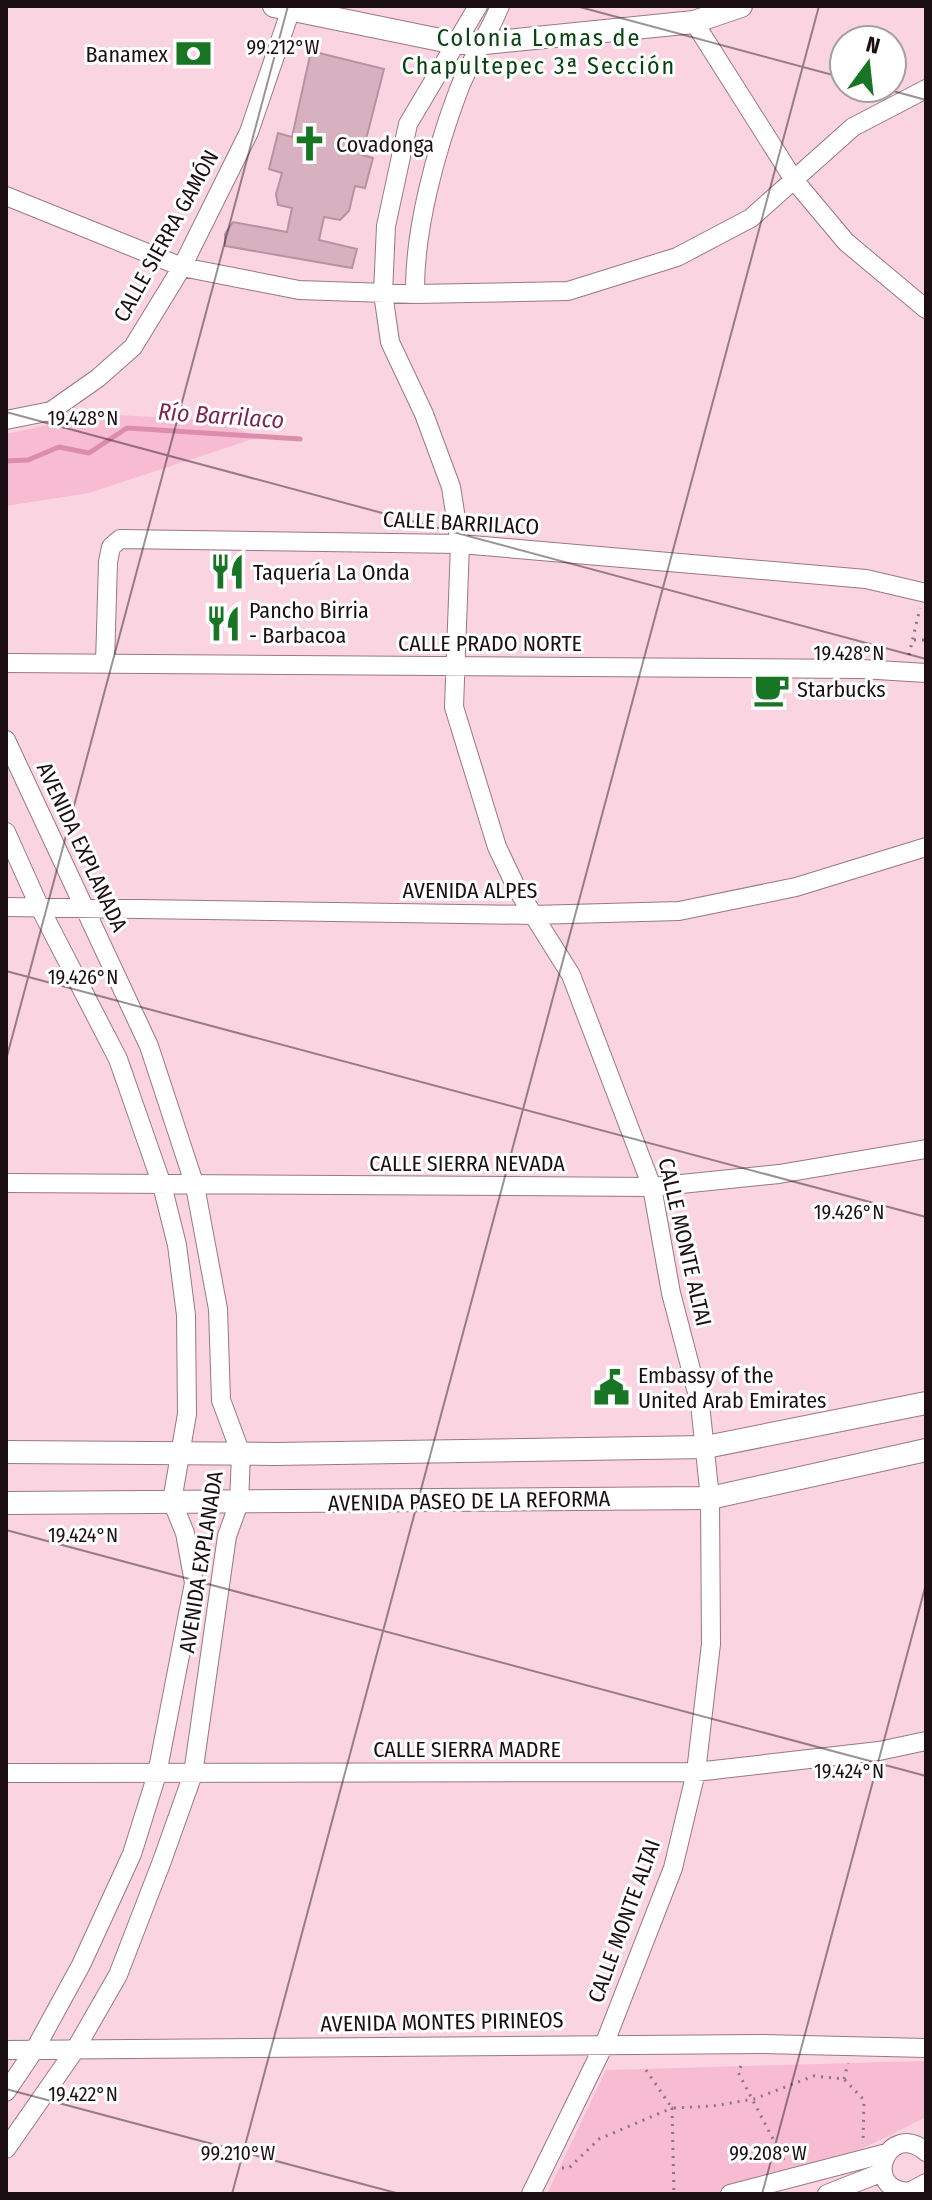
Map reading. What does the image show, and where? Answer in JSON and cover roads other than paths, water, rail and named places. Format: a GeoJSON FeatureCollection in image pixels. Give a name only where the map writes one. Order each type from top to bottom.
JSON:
{"type":"FeatureCollection","features":[{"type":"Feature","properties":{"kind":"main road"},"geometry":{"type":"LineString","coordinates":[[286,7],[455,43],[485,43],[636,27],[687,14],[741,6]]}},
{"type":"Feature","properties":{"kind":"main road"},"geometry":{"type":"LineString","coordinates":[[6,1452],[179,1455],[706,1447],[926,1403]]}},
{"type":"Feature","properties":{"kind":"main road","name":"AVENIDA PASEO DE LA REFORMA"},"geometry":{"type":"LineString","coordinates":[[6,1503],[710,1498],[926,1450]]}},
{"type":"Feature","properties":{"kind":"street","name":"CALLE MONTE ALTAI"},"geometry":{"type":"LineString","coordinates":[[478,6],[408,124],[386,226],[383,293],[390,342],[424,414],[451,487],[460,544],[454,707],[497,847],[533,915],[571,975],[652,1187],[671,1293],[700,1404],[710,1498],[711,1644],[696,1772],[673,1868],[604,2045],[531,2194]]}},
{"type":"Feature","properties":{"kind":"street"},"geometry":{"type":"LineString","coordinates":[[415,294],[423,215],[460,88],[485,43],[500,6]]}},
{"type":"Feature","properties":{"kind":"street","name":"CALLE SIERRA GAMÓN"},"geometry":{"type":"LineString","coordinates":[[6,420],[51,411],[98,378],[133,347],[182,267],[249,132],[286,7]]}},
{"type":"Feature","properties":{"kind":"street"},"geometry":{"type":"LineString","coordinates":[[687,14],[794,180],[846,242],[926,309]]}},
{"type":"Feature","properties":{"kind":"street"},"geometry":{"type":"LineString","coordinates":[[6,196],[182,267],[299,290],[415,294],[568,291],[677,257],[751,218],[853,127],[926,89]]}},
{"type":"Feature","properties":{"kind":"street","name":"CALLE BARRILACO"},"geometry":{"type":"LineString","coordinates":[[105,663],[108,562],[111,547],[120,539],[460,544],[866,579],[925,593]]}},
{"type":"Feature","properties":{"kind":"street","name":"CALLE PRADO NORTE"},"geometry":{"type":"LineString","coordinates":[[6,663],[926,673]]}},
{"type":"Feature","properties":{"kind":"street","name":"AVENIDA EXPLANADA"},"geometry":{"type":"LineString","coordinates":[[6,740],[149,1046],[195,1186],[218,1309],[221,1400],[241,1454],[239,1503],[227,1536],[193,1774],[118,1975],[75,2050],[6,2149]]}},
{"type":"Feature","properties":{"kind":"street","name":"AVENIDA EXPLANADA"},"geometry":{"type":"LineString","coordinates":[[6,832],[40,908],[118,1059],[162,1185],[177,1245],[186,1315],[187,1414],[172,1501],[185,1533],[194,1583],[157,1774],[132,1854],[81,1965],[35,2049],[6,2092]]}},
{"type":"Feature","properties":{"kind":"street","name":"AVENIDA ALPES"},"geometry":{"type":"LineString","coordinates":[[6,907],[533,915],[679,911],[796,887],[926,847]]}},
{"type":"Feature","properties":{"kind":"street","name":"CALLE SIERRA NEVADA"},"geometry":{"type":"LineString","coordinates":[[6,1183],[652,1187],[779,1174],[926,1149]]}},
{"type":"Feature","properties":{"kind":"street","name":"CALLE SIERRA MADRE"},"geometry":{"type":"LineString","coordinates":[[6,1773],[696,1772],[879,1751],[926,1741]]}},
{"type":"Feature","properties":{"kind":"street","name":"AVENIDA MONTES PIRINEOS"},"geometry":{"type":"LineString","coordinates":[[6,2050],[604,2045],[926,2048]]}},
{"type":"Feature","properties":{"kind":"street"},"geometry":{"type":"LineString","coordinates":[[730,2194],[887,2153],[904,2143],[923,2146]]}},
{"type":"Feature","properties":{"kind":"street"},"geometry":{"type":"LineString","coordinates":[[881,2182],[887,2153]]}},
{"type":"Feature","properties":{"kind":"street"},"geometry":{"type":"LineString","coordinates":[[827,2194],[881,2182],[914,2190]]}},
{"type":"Feature","properties":{"kind":"waterway","name":"Río Barrilaco"},"geometry":{"type":"LineString","coordinates":[[6,461],[28,460],[59,447],[89,453],[127,428],[300,439]]}},
{"type":"Feature","properties":{"kind":"place","name":"Banamex"},"geometry":{"type":"Point","coordinates":[194,54]}},
{"type":"Feature","properties":{"kind":"place","name":"Covadonga"},"geometry":{"type":"Point","coordinates":[310,144]}},
{"type":"Feature","properties":{"kind":"place","name":"Taquería La Onda"},"geometry":{"type":"Point","coordinates":[227,572]}},
{"type":"Feature","properties":{"kind":"place","name":"Pancho Birria - Barbacoa"},"geometry":{"type":"Point","coordinates":[223,623]}},
{"type":"Feature","properties":{"kind":"place","name":"Starbucks"},"geometry":{"type":"Point","coordinates":[771,689]}},
{"type":"Feature","properties":{"kind":"place","name":"Embassy of the United Arab Emirates"},"geometry":{"type":"Point","coordinates":[612,1388]}},
{"type":"Feature","properties":{"kind":"district","name":"Colonia Lomas de Chapultepec 3ª Sección"},"geometry":{"type":"Point","coordinates":[539,52]}}]}
